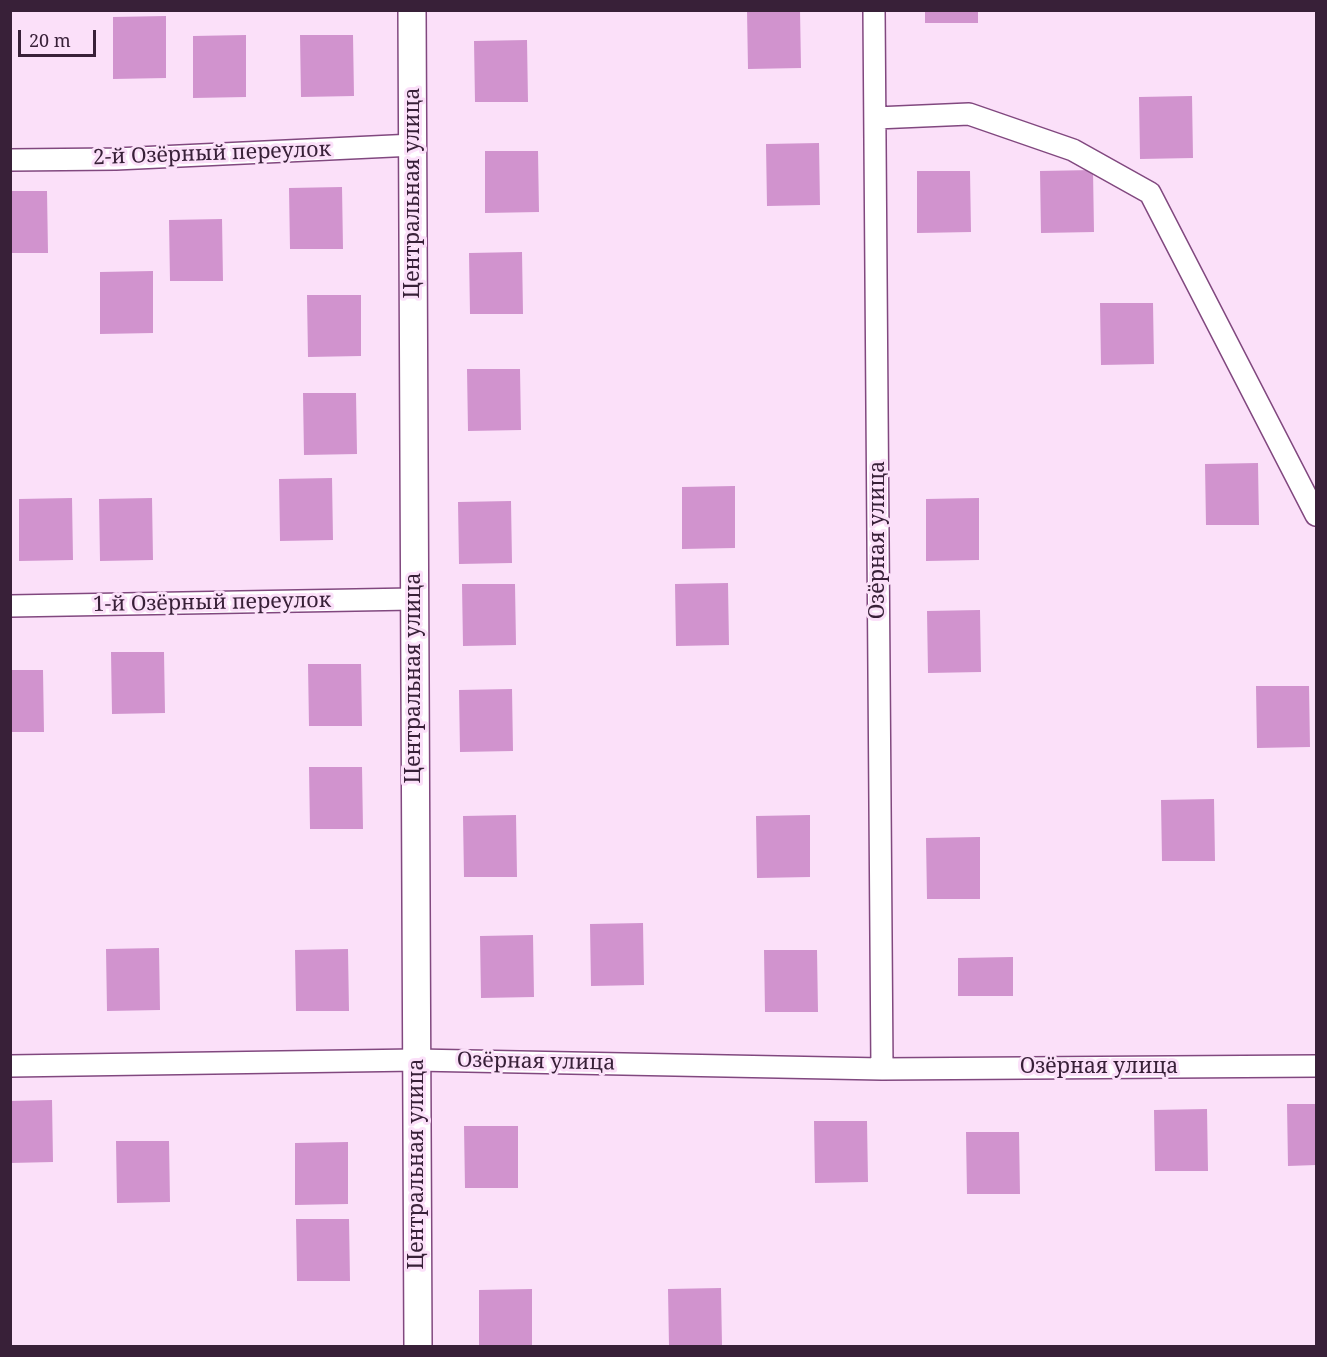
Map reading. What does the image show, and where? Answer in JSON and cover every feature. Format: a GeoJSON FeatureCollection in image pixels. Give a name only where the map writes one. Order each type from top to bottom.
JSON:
{"type":"FeatureCollection","features":[{"type":"Feature","properties":{"kind":"street","name":"Центральная улица"},"geometry":{"type":"LineString","coordinates":[[412,10],[418,1347]]}},
{"type":"Feature","properties":{"kind":"street","name":"Озёрная улица"},"geometry":{"type":"LineString","coordinates":[[874,10],[882,1069]]}},
{"type":"Feature","properties":{"kind":"street"},"geometry":{"type":"LineString","coordinates":[[876,118],[969,114],[1072,150],[1150,194],[1317,515]]}},
{"type":"Feature","properties":{"kind":"street","name":"2-й Озёрный переулок"},"geometry":{"type":"LineString","coordinates":[[10,160],[116,159],[414,145]]}},
{"type":"Feature","properties":{"kind":"street","name":"1-й Озёрный переулок"},"geometry":{"type":"LineString","coordinates":[[10,606],[413,599]]}},
{"type":"Feature","properties":{"kind":"street","name":"Озёрная улица"},"geometry":{"type":"LineString","coordinates":[[10,1066],[417,1060],[882,1069],[1317,1066]]}},
{"type":"Feature","properties":{"kind":"building"},"geometry":{"type":"Polygon","coordinates":[[[747,10],[800,10],[801,68],[748,69],[747,10]]]}},
{"type":"Feature","properties":{"kind":"building"},"geometry":{"type":"Polygon","coordinates":[[[925,10],[978,10],[978,23],[925,23],[925,10]]]}},
{"type":"Feature","properties":{"kind":"building"},"geometry":{"type":"Polygon","coordinates":[[[166,16],[166,78],[113,79],[113,17],[166,16]]]}},
{"type":"Feature","properties":{"kind":"building"},"geometry":{"type":"Polygon","coordinates":[[[246,35],[246,97],[193,98],[193,36],[246,35]]]}},
{"type":"Feature","properties":{"kind":"building"},"geometry":{"type":"Polygon","coordinates":[[[300,35],[353,35],[354,96],[301,97],[300,35]]]}},
{"type":"Feature","properties":{"kind":"building"},"geometry":{"type":"Polygon","coordinates":[[[527,40],[528,102],[475,102],[474,41],[527,40]]]}},
{"type":"Feature","properties":{"kind":"building"},"geometry":{"type":"Polygon","coordinates":[[[1192,96],[1193,158],[1140,159],[1139,97],[1192,96]]]}},
{"type":"Feature","properties":{"kind":"building"},"geometry":{"type":"Polygon","coordinates":[[[819,143],[820,205],[767,206],[766,144],[819,143]]]}},
{"type":"Feature","properties":{"kind":"building"},"geometry":{"type":"Polygon","coordinates":[[[485,151],[538,151],[539,212],[485,213],[485,151]]]}},
{"type":"Feature","properties":{"kind":"building"},"geometry":{"type":"Polygon","coordinates":[[[1093,170],[1094,232],[1041,233],[1040,171],[1093,170]]]}},
{"type":"Feature","properties":{"kind":"building"},"geometry":{"type":"Polygon","coordinates":[[[917,171],[970,171],[971,232],[917,233],[917,171]]]}},
{"type":"Feature","properties":{"kind":"building"},"geometry":{"type":"Polygon","coordinates":[[[342,187],[343,249],[290,249],[289,188],[342,187]]]}},
{"type":"Feature","properties":{"kind":"building"},"geometry":{"type":"Polygon","coordinates":[[[10,191],[47,191],[48,253],[10,253],[10,191]]]}},
{"type":"Feature","properties":{"kind":"building"},"geometry":{"type":"Polygon","coordinates":[[[222,219],[223,281],[170,281],[169,220],[222,219]]]}},
{"type":"Feature","properties":{"kind":"building"},"geometry":{"type":"Polygon","coordinates":[[[522,252],[523,314],[470,314],[469,253],[522,252]]]}},
{"type":"Feature","properties":{"kind":"building"},"geometry":{"type":"Polygon","coordinates":[[[153,271],[153,333],[100,334],[100,272],[153,271]]]}},
{"type":"Feature","properties":{"kind":"building"},"geometry":{"type":"Polygon","coordinates":[[[307,295],[361,295],[361,356],[308,357],[307,295]]]}},
{"type":"Feature","properties":{"kind":"building"},"geometry":{"type":"Polygon","coordinates":[[[1100,303],[1153,303],[1154,364],[1101,365],[1100,303]]]}},
{"type":"Feature","properties":{"kind":"building"},"geometry":{"type":"Polygon","coordinates":[[[467,369],[520,369],[521,430],[468,431],[467,369]]]}},
{"type":"Feature","properties":{"kind":"building"},"geometry":{"type":"Polygon","coordinates":[[[303,393],[356,393],[357,454],[304,455],[303,393]]]}},
{"type":"Feature","properties":{"kind":"building"},"geometry":{"type":"Polygon","coordinates":[[[1258,463],[1259,525],[1206,525],[1205,464],[1258,463]]]}},
{"type":"Feature","properties":{"kind":"building"},"geometry":{"type":"Polygon","coordinates":[[[332,478],[333,540],[280,541],[279,479],[332,478]]]}},
{"type":"Feature","properties":{"kind":"building"},"geometry":{"type":"Polygon","coordinates":[[[735,486],[735,548],[682,549],[682,487],[735,486]]]}},
{"type":"Feature","properties":{"kind":"building"},"geometry":{"type":"Polygon","coordinates":[[[72,498],[73,560],[19,561],[19,499],[72,498]]]}},
{"type":"Feature","properties":{"kind":"building"},"geometry":{"type":"Polygon","coordinates":[[[152,498],[153,560],[100,561],[99,499],[152,498]]]}},
{"type":"Feature","properties":{"kind":"building"},"geometry":{"type":"Polygon","coordinates":[[[979,498],[979,560],[926,561],[926,499],[979,498]]]}},
{"type":"Feature","properties":{"kind":"building"},"geometry":{"type":"Polygon","coordinates":[[[511,501],[512,563],[459,564],[458,502],[511,501]]]}},
{"type":"Feature","properties":{"kind":"building"},"geometry":{"type":"Polygon","coordinates":[[[728,583],[729,645],[676,646],[675,584],[728,583]]]}},
{"type":"Feature","properties":{"kind":"building"},"geometry":{"type":"Polygon","coordinates":[[[462,584],[515,584],[516,645],[463,646],[462,584]]]}},
{"type":"Feature","properties":{"kind":"building"},"geometry":{"type":"Polygon","coordinates":[[[980,610],[981,672],[928,673],[927,611],[980,610]]]}},
{"type":"Feature","properties":{"kind":"building"},"geometry":{"type":"Polygon","coordinates":[[[111,652],[164,652],[165,713],[112,714],[111,652]]]}},
{"type":"Feature","properties":{"kind":"building"},"geometry":{"type":"Polygon","coordinates":[[[308,664],[361,664],[362,726],[309,726],[308,664]]]}},
{"type":"Feature","properties":{"kind":"building"},"geometry":{"type":"Polygon","coordinates":[[[10,670],[43,670],[44,732],[10,732],[10,670]]]}},
{"type":"Feature","properties":{"kind":"building"},"geometry":{"type":"Polygon","coordinates":[[[1256,686],[1309,686],[1310,747],[1257,748],[1256,686]]]}},
{"type":"Feature","properties":{"kind":"building"},"geometry":{"type":"Polygon","coordinates":[[[512,689],[513,751],[460,752],[459,690],[512,689]]]}},
{"type":"Feature","properties":{"kind":"building"},"geometry":{"type":"Polygon","coordinates":[[[309,767],[362,767],[363,829],[310,829],[309,767]]]}},
{"type":"Feature","properties":{"kind":"building"},"geometry":{"type":"Polygon","coordinates":[[[1214,799],[1215,861],[1162,861],[1161,800],[1214,799]]]}},
{"type":"Feature","properties":{"kind":"building"},"geometry":{"type":"Polygon","coordinates":[[[516,815],[517,877],[464,877],[463,816],[516,815]]]}},
{"type":"Feature","properties":{"kind":"building"},"geometry":{"type":"Polygon","coordinates":[[[810,815],[810,877],[757,878],[756,816],[810,815]]]}},
{"type":"Feature","properties":{"kind":"building"},"geometry":{"type":"Polygon","coordinates":[[[980,837],[980,899],[927,899],[926,838],[980,837]]]}},
{"type":"Feature","properties":{"kind":"building"},"geometry":{"type":"Polygon","coordinates":[[[643,923],[644,985],[591,986],[590,924],[643,923]]]}},
{"type":"Feature","properties":{"kind":"building"},"geometry":{"type":"Polygon","coordinates":[[[533,935],[534,997],[481,998],[480,936],[533,935]]]}},
{"type":"Feature","properties":{"kind":"building"},"geometry":{"type":"Polygon","coordinates":[[[159,948],[160,1010],[107,1011],[106,949],[159,948]]]}},
{"type":"Feature","properties":{"kind":"building"},"geometry":{"type":"Polygon","coordinates":[[[348,949],[349,1011],[296,1011],[295,950],[348,949]]]}},
{"type":"Feature","properties":{"kind":"building"},"geometry":{"type":"Polygon","coordinates":[[[764,950],[817,950],[818,1012],[765,1012],[764,950]]]}},
{"type":"Feature","properties":{"kind":"building"},"geometry":{"type":"Polygon","coordinates":[[[1013,957],[1013,996],[958,996],[958,958],[1013,957]]]}},
{"type":"Feature","properties":{"kind":"building"},"geometry":{"type":"Polygon","coordinates":[[[52,1100],[53,1162],[10,1163],[10,1101],[52,1100]]]}},
{"type":"Feature","properties":{"kind":"building"},"geometry":{"type":"Polygon","coordinates":[[[1287,1104],[1316,1104],[1316,1165],[1288,1166],[1287,1104]]]}},
{"type":"Feature","properties":{"kind":"building"},"geometry":{"type":"Polygon","coordinates":[[[1207,1109],[1208,1171],[1155,1171],[1154,1110],[1207,1109]]]}},
{"type":"Feature","properties":{"kind":"building"},"geometry":{"type":"Polygon","coordinates":[[[814,1121],[867,1121],[868,1182],[815,1183],[814,1121]]]}},
{"type":"Feature","properties":{"kind":"building"},"geometry":{"type":"Polygon","coordinates":[[[464,1126],[518,1126],[518,1188],[465,1188],[464,1126]]]}},
{"type":"Feature","properties":{"kind":"building"},"geometry":{"type":"Polygon","coordinates":[[[966,1132],[1019,1132],[1020,1194],[967,1194],[966,1132]]]}},
{"type":"Feature","properties":{"kind":"building"},"geometry":{"type":"Polygon","coordinates":[[[116,1141],[169,1141],[170,1202],[117,1203],[116,1141]]]}},
{"type":"Feature","properties":{"kind":"building"},"geometry":{"type":"Polygon","coordinates":[[[348,1142],[348,1204],[295,1205],[295,1143],[348,1142]]]}},
{"type":"Feature","properties":{"kind":"building"},"geometry":{"type":"Polygon","coordinates":[[[296,1219],[349,1219],[350,1281],[297,1281],[296,1219]]]}},
{"type":"Feature","properties":{"kind":"building"},"geometry":{"type":"Polygon","coordinates":[[[721,1288],[722,1346],[669,1346],[668,1289],[721,1288]]]}},
{"type":"Feature","properties":{"kind":"building"},"geometry":{"type":"Polygon","coordinates":[[[532,1289],[532,1346],[479,1346],[479,1290],[532,1289]]]}}]}
